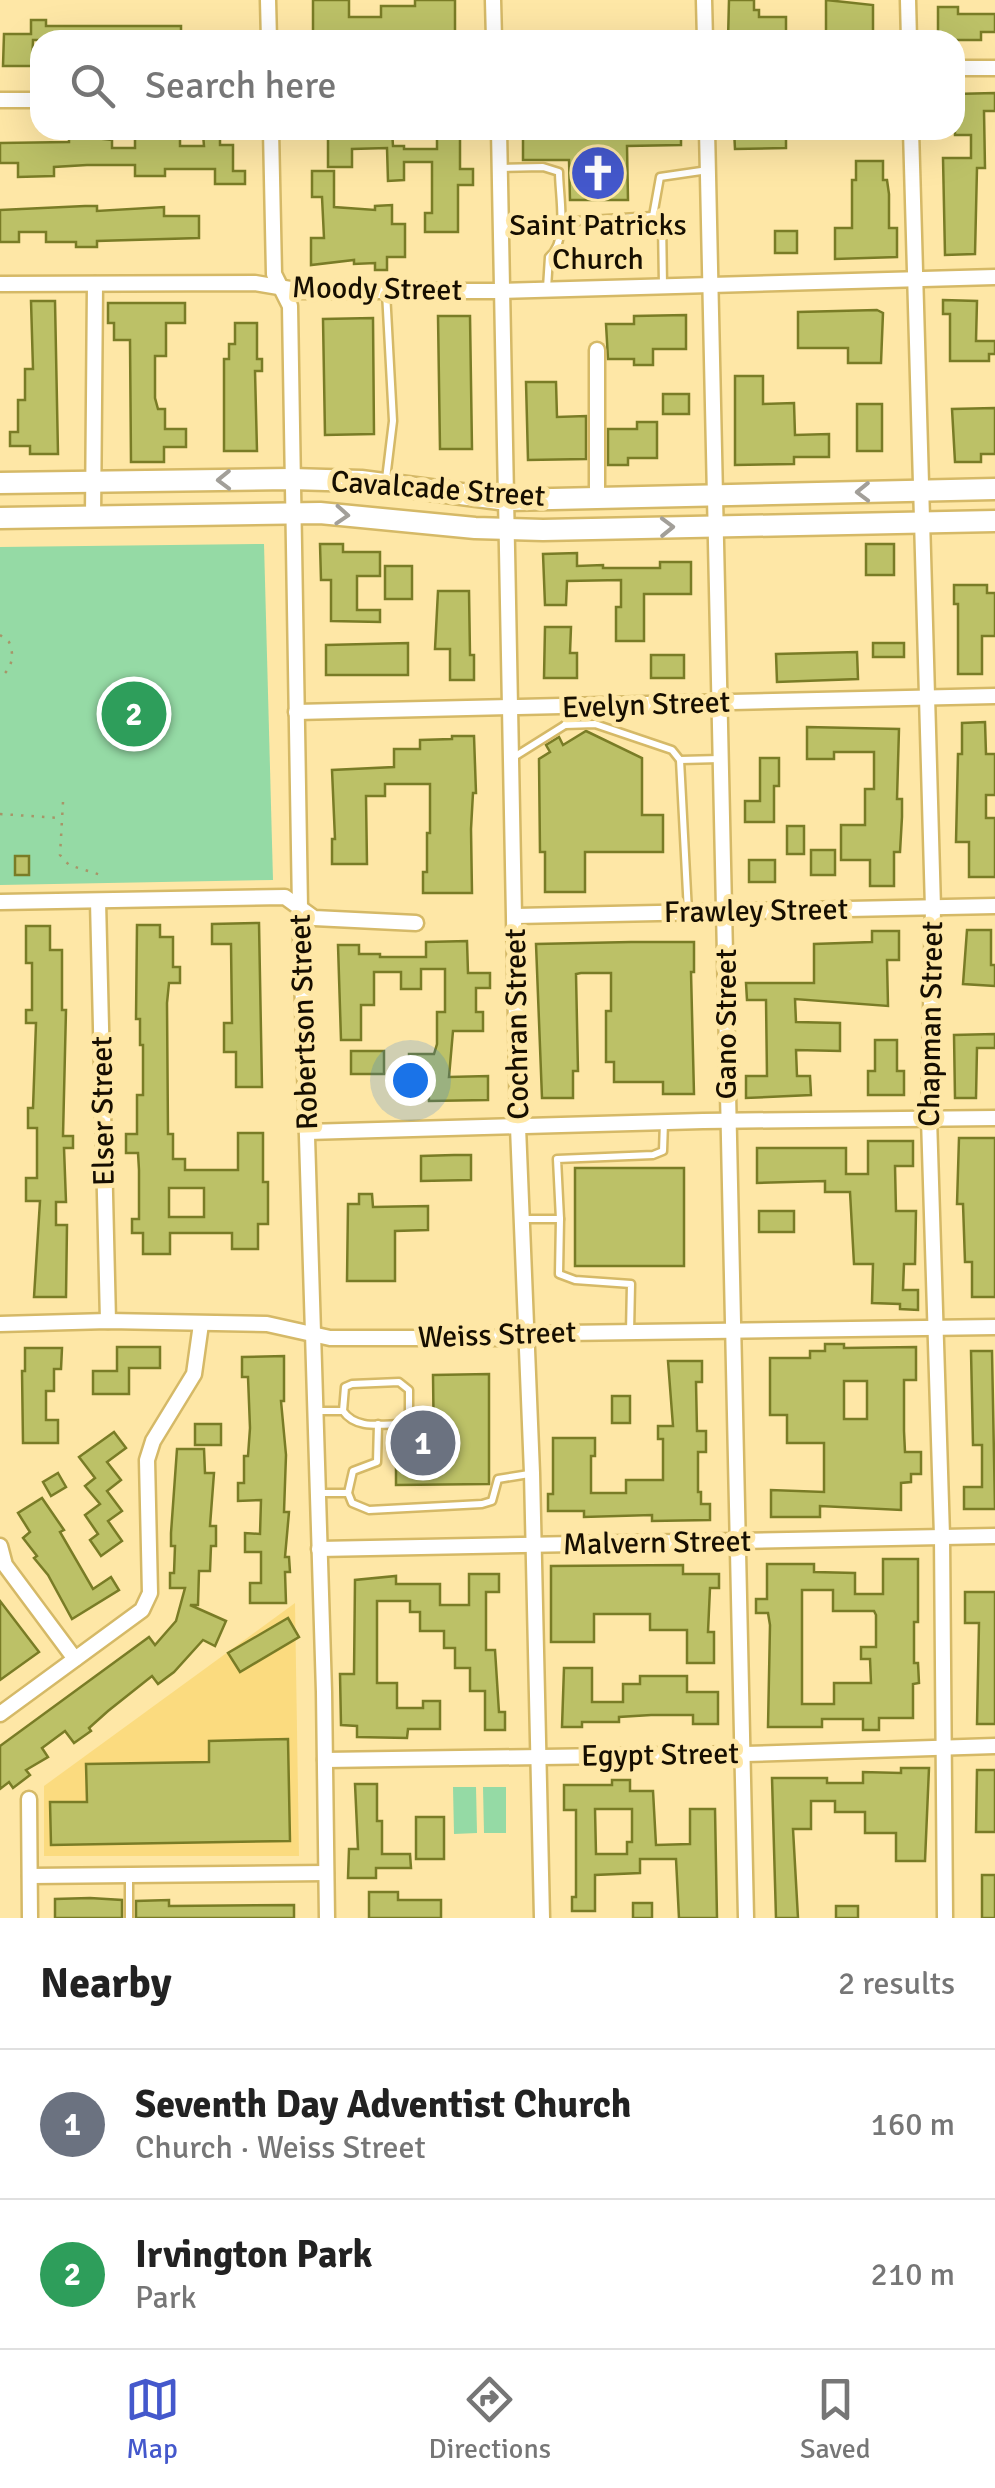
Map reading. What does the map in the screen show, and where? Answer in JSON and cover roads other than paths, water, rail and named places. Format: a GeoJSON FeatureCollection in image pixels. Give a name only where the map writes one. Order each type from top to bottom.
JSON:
{"type":"FeatureCollection","features":[{"type":"Feature","properties":{"kind":"main road","name":"Cavalcade Street"},"geometry":{"type":"LineString","coordinates":[[0,484],[291,479],[385,485],[507,500],[995,489]]}},
{"type":"Feature","properties":{"kind":"main road","name":"Cavalcade Street"},"geometry":{"type":"LineString","coordinates":[[0,518],[291,514],[508,529],[995,521]]}},
{"type":"Feature","properties":{"kind":"street"},"geometry":{"type":"LineString","coordinates":[[268,0],[269,30]]}},
{"type":"Feature","properties":{"kind":"street"},"geometry":{"type":"LineString","coordinates":[[493,0],[494,30]]}},
{"type":"Feature","properties":{"kind":"street"},"geometry":{"type":"LineString","coordinates":[[704,0],[705,30]]}},
{"type":"Feature","properties":{"kind":"street"},"geometry":{"type":"LineString","coordinates":[[908,0],[909,30]]}},
{"type":"Feature","properties":{"kind":"street"},"geometry":{"type":"LineString","coordinates":[[965,68],[995,68]]}},
{"type":"Feature","properties":{"kind":"street"},"geometry":{"type":"LineString","coordinates":[[0,100],[30,100]]}},
{"type":"Feature","properties":{"kind":"street","name":"Robertson Street"},"geometry":{"type":"LineString","coordinates":[[271,140],[274,274],[290,306],[300,908],[327,1918]]}},
{"type":"Feature","properties":{"kind":"street","name":"Cochran Street"},"geometry":{"type":"LineString","coordinates":[[500,140],[518,1127],[532,1474],[542,1918]]}},
{"type":"Feature","properties":{"kind":"street","name":"Gano Street"},"geometry":{"type":"LineString","coordinates":[[707,140],[746,1918]]}},
{"type":"Feature","properties":{"kind":"street","name":"Chapman Street"},"geometry":{"type":"LineString","coordinates":[[911,140],[933,908],[929,1118],[942,1536],[945,1918]]}},
{"type":"Feature","properties":{"kind":"street","name":"Moody Street"},"geometry":{"type":"LineString","coordinates":[[0,284],[255,283],[282,288],[501,291],[995,277]]}},
{"type":"Feature","properties":{"kind":"street"},"geometry":{"type":"LineString","coordinates":[[93,517],[95,284]]}},
{"type":"Feature","properties":{"kind":"street"},"geometry":{"type":"LineString","coordinates":[[596,350],[598,498]]}},
{"type":"Feature","properties":{"kind":"street","name":"Evelyn Street"},"geometry":{"type":"LineString","coordinates":[[296,712],[995,696]]}},
{"type":"Feature","properties":{"kind":"street"},"geometry":{"type":"LineString","coordinates":[[0,902],[285,898],[314,918],[416,922]]}},
{"type":"Feature","properties":{"kind":"street","name":"Elser Street"},"geometry":{"type":"LineString","coordinates":[[98,901],[108,1322]]}},
{"type":"Feature","properties":{"kind":"street","name":"Frawley Street"},"geometry":{"type":"LineString","coordinates":[[516,916],[995,906]]}},
{"type":"Feature","properties":{"kind":"street"},"geometry":{"type":"LineString","coordinates":[[308,1132],[995,1118]]}},
{"type":"Feature","properties":{"kind":"street","name":"Weiss Street"},"geometry":{"type":"LineString","coordinates":[[0,1324],[267,1324],[330,1338],[995,1327]]}},
{"type":"Feature","properties":{"kind":"street"},"geometry":{"type":"LineString","coordinates":[[0,1714],[142,1610],[150,1593],[147,1460],[153,1441],[194,1374],[201,1324]]}},
{"type":"Feature","properties":{"kind":"street","name":"Malvern Street"},"geometry":{"type":"LineString","coordinates":[[320,1549],[995,1536]]}},
{"type":"Feature","properties":{"kind":"street"},"geometry":{"type":"LineString","coordinates":[[0,1546],[5,1565],[75,1658]]}},
{"type":"Feature","properties":{"kind":"street","name":"Egypt Street"},"geometry":{"type":"LineString","coordinates":[[325,1760],[995,1746]]}},
{"type":"Feature","properties":{"kind":"street"},"geometry":{"type":"LineString","coordinates":[[29,1799],[30,1918]]}},
{"type":"Feature","properties":{"kind":"street"},"geometry":{"type":"LineString","coordinates":[[30,1876],[326,1873]]}},
{"type":"Feature","properties":{"kind":"lane"},"geometry":{"type":"LineString","coordinates":[[501,168],[559,172],[560,240],[557,251],[549,257],[548,290]]}},
{"type":"Feature","properties":{"kind":"lane"},"geometry":{"type":"LineString","coordinates":[[653,216],[660,177],[708,170]]}},
{"type":"Feature","properties":{"kind":"lane"},"geometry":{"type":"LineString","coordinates":[[560,222],[653,216],[662,220],[663,286]]}},
{"type":"Feature","properties":{"kind":"lane"},"geometry":{"type":"LineString","coordinates":[[385,485],[393,421],[386,290]]}},
{"type":"Feature","properties":{"kind":"lane"},"geometry":{"type":"LineString","coordinates":[[513,758],[566,725],[577,707]]}},
{"type":"Feature","properties":{"kind":"lane"},"geometry":{"type":"LineString","coordinates":[[566,725],[596,724],[672,750],[680,760],[688,912]]}},
{"type":"Feature","properties":{"kind":"lane"},"geometry":{"type":"LineString","coordinates":[[680,760],[721,759]]}},
{"type":"Feature","properties":{"kind":"lane"},"geometry":{"type":"LineString","coordinates":[[630,1332],[631,1284],[575,1280],[559,1274],[557,1159],[653,1155],[664,1151],[664,1122]]}},
{"type":"Feature","properties":{"kind":"lane"},"geometry":{"type":"LineString","coordinates":[[522,1219],[560,1219]]}},
{"type":"Feature","properties":{"kind":"lane"},"geometry":{"type":"LineString","coordinates":[[405,1384],[409,1390],[409,1418],[403,1424],[350,1421],[343,1411],[345,1386],[405,1384]]}},
{"type":"Feature","properties":{"kind":"lane"},"geometry":{"type":"LineString","coordinates":[[314,1412],[343,1411]]}},
{"type":"Feature","properties":{"kind":"lane"},"geometry":{"type":"LineString","coordinates":[[378,1424],[379,1458],[374,1465],[353,1471],[348,1493],[352,1503],[369,1510],[482,1504],[492,1501],[498,1479],[503,1476],[532,1474]]}},
{"type":"Feature","properties":{"kind":"lane"},"geometry":{"type":"LineString","coordinates":[[318,1493],[348,1493]]}},
{"type":"Feature","properties":{"kind":"lane"},"geometry":{"type":"LineString","coordinates":[[128,1874],[129,1918]]}},
{"type":"Feature","properties":{"kind":"place","name":"Saint Patricks Church"},"geometry":{"type":"Point","coordinates":[598,173]}},
{"type":"Feature","properties":{"kind":"place","name":"Irvington Park"},"geometry":{"type":"Point","coordinates":[134,714]}},
{"type":"Feature","properties":{"kind":"place","name":"Seventh Day Adventist Church"},"geometry":{"type":"Point","coordinates":[423,1443]}}]}
